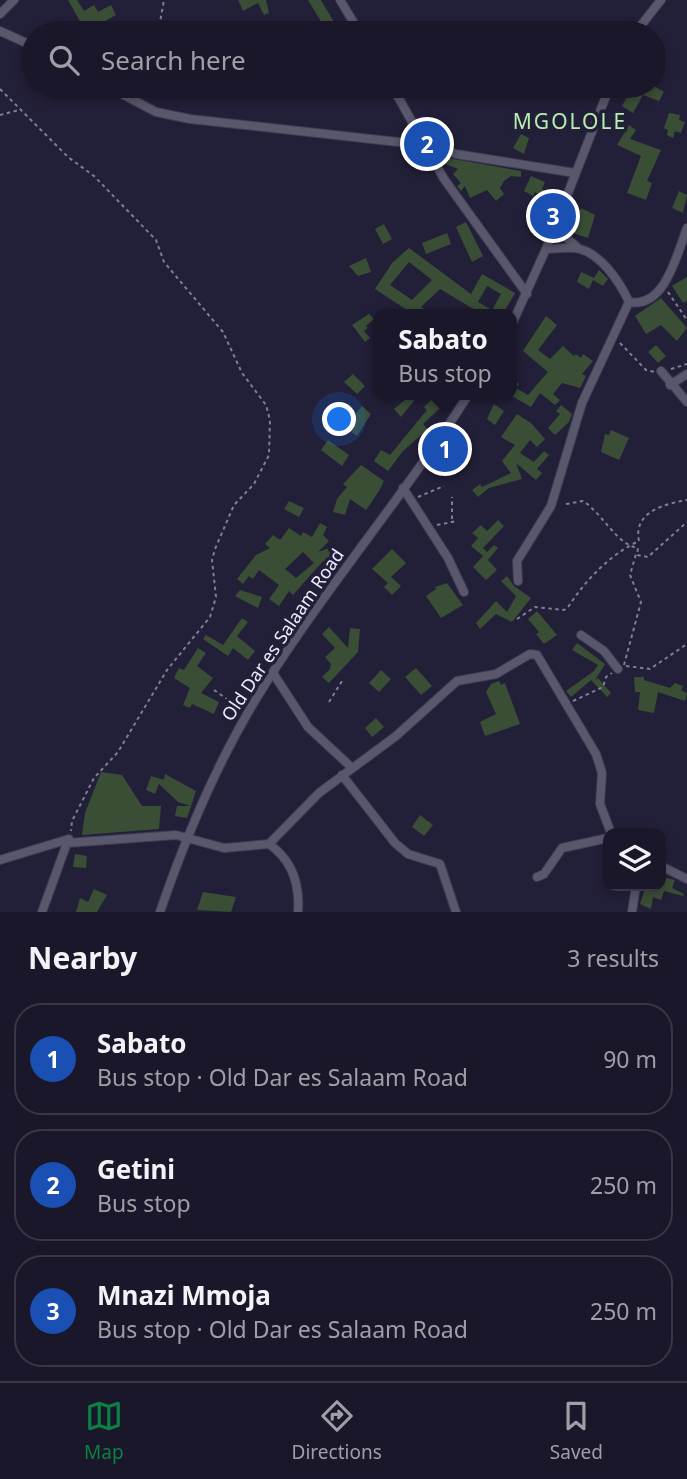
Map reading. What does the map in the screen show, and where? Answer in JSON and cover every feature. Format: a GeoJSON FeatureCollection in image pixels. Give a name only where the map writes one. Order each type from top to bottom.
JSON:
{"type":"FeatureCollection","features":[{"type":"Feature","properties":{"kind":"street"},"geometry":{"type":"LineString","coordinates":[[0,14],[14,0]]}},
{"type":"Feature","properties":{"kind":"street"},"geometry":{"type":"LineString","coordinates":[[340,0],[353,21]]}},
{"type":"Feature","properties":{"kind":"street"},"geometry":{"type":"LineString","coordinates":[[644,21],[661,0]]}},
{"type":"Feature","properties":{"kind":"street"},"geometry":{"type":"LineString","coordinates":[[0,31],[21,41]]}},
{"type":"Feature","properties":{"kind":"street"},"geometry":{"type":"LineString","coordinates":[[130,98],[156,112],[190,119],[425,145],[456,154],[575,173]]}},
{"type":"Feature","properties":{"kind":"street"},"geometry":{"type":"LineString","coordinates":[[399,98],[477,226],[527,293]]}},
{"type":"Feature","properties":{"kind":"street"},"geometry":{"type":"LineString","coordinates":[[517,314],[546,249],[605,98]]}},
{"type":"Feature","properties":{"kind":"street"},"geometry":{"type":"LineString","coordinates":[[554,227],[608,270],[629,302],[640,304],[648,301],[664,286],[687,228]]}},
{"type":"Feature","properties":{"kind":"street"},"geometry":{"type":"LineString","coordinates":[[546,249],[577,247]]}},
{"type":"Feature","properties":{"kind":"street"},"geometry":{"type":"LineString","coordinates":[[518,581],[517,561],[551,506],[582,403],[629,302]]}},
{"type":"Feature","properties":{"kind":"street"},"geometry":{"type":"LineString","coordinates":[[661,371],[687,402]]}},
{"type":"Feature","properties":{"kind":"street"},"geometry":{"type":"LineString","coordinates":[[671,384],[687,374]]}},
{"type":"Feature","properties":{"kind":"street","name":"Old Dar es Salaam Road"},"geometry":{"type":"LineString","coordinates":[[160,912],[187,838],[217,769],[248,713],[273,673],[403,488],[439,442],[465,400]]}},
{"type":"Feature","properties":{"kind":"street"},"geometry":{"type":"LineString","coordinates":[[403,488],[449,558],[464,592]]}},
{"type":"Feature","properties":{"kind":"street"},"geometry":{"type":"LineString","coordinates":[[581,635],[604,651],[621,668]]}},
{"type":"Feature","properties":{"kind":"street"},"geometry":{"type":"LineString","coordinates":[[0,860],[68,841],[156,835],[187,838],[224,848],[269,844],[351,767],[396,736],[457,681],[496,674],[530,654],[537,655],[596,754],[602,773],[600,804],[609,828]]}},
{"type":"Feature","properties":{"kind":"street"},"geometry":{"type":"LineString","coordinates":[[273,673],[308,727],[351,767]]}},
{"type":"Feature","properties":{"kind":"street"},"geometry":{"type":"LineString","coordinates":[[342,775],[395,843],[408,854],[440,864],[456,912]]}},
{"type":"Feature","properties":{"kind":"street"},"geometry":{"type":"LineString","coordinates":[[537,877],[544,874],[562,848],[603,839]]}},
{"type":"Feature","properties":{"kind":"street"},"geometry":{"type":"LineString","coordinates":[[42,912],[68,841]]}},
{"type":"Feature","properties":{"kind":"street"},"geometry":{"type":"LineString","coordinates":[[269,844],[286,859],[295,878],[299,912]]}},
{"type":"Feature","properties":{"kind":"street"},"geometry":{"type":"LineString","coordinates":[[666,868],[687,879]]}},
{"type":"Feature","properties":{"kind":"street"},"geometry":{"type":"LineString","coordinates":[[632,912],[635,891]]}},
{"type":"Feature","properties":{"kind":"path"},"geometry":{"type":"LineString","coordinates":[[160,21],[164,0]]}},
{"type":"Feature","properties":{"kind":"path"},"geometry":{"type":"LineString","coordinates":[[0,89],[68,157],[94,176],[156,240],[164,262],[223,332],[242,373],[266,405],[271,432],[269,455],[263,468],[254,484],[234,505],[215,549],[212,560],[216,597],[210,617],[167,670],[118,752],[94,778],[72,821],[68,841]]}},
{"type":"Feature","properties":{"kind":"path"},"geometry":{"type":"LineString","coordinates":[[0,115],[20,110]]}},
{"type":"Feature","properties":{"kind":"path"},"geometry":{"type":"LineString","coordinates":[[664,286],[687,320]]}},
{"type":"Feature","properties":{"kind":"path"},"geometry":{"type":"LineString","coordinates":[[612,334],[646,370],[661,371],[687,364]]}},
{"type":"Feature","properties":{"kind":"path"},"geometry":{"type":"LineString","coordinates":[[411,500],[444,486]]}},
{"type":"Feature","properties":{"kind":"path"},"geometry":{"type":"LineString","coordinates":[[452,496],[452,520]]}},
{"type":"Feature","properties":{"kind":"path"},"geometry":{"type":"LineString","coordinates":[[687,500],[648,513],[641,520],[637,532],[637,555],[648,557],[687,522]]}},
{"type":"Feature","properties":{"kind":"path"},"geometry":{"type":"LineString","coordinates":[[566,504],[583,501],[597,510],[627,547],[638,548]]}},
{"type":"Feature","properties":{"kind":"path"},"geometry":{"type":"LineString","coordinates":[[429,528],[457,520]]}},
{"type":"Feature","properties":{"kind":"path"},"geometry":{"type":"LineString","coordinates":[[517,619],[535,607],[564,610],[584,584],[627,547],[639,541]]}},
{"type":"Feature","properties":{"kind":"path"},"geometry":{"type":"LineString","coordinates":[[621,668],[641,602],[630,575],[638,548]]}},
{"type":"Feature","properties":{"kind":"path"},"geometry":{"type":"LineString","coordinates":[[567,705],[603,687],[606,677],[621,668],[650,669],[687,644]]}},
{"type":"Feature","properties":{"kind":"path"},"geometry":{"type":"LineString","coordinates":[[329,702],[342,681]]}},
{"type":"Feature","properties":{"kind":"path"},"geometry":{"type":"LineString","coordinates":[[214,690],[248,713]]}},
{"type":"Feature","properties":{"kind":"building"},"geometry":{"type":"Polygon","coordinates":[[[68,0],[77,0],[84,11],[94,5],[98,12],[111,5],[116,15],[105,21],[80,21],[68,0]]]}},
{"type":"Feature","properties":{"kind":"building"},"geometry":{"type":"Polygon","coordinates":[[[238,0],[266,0],[269,13],[264,15],[258,3],[243,11],[238,0]]]}},
{"type":"Feature","properties":{"kind":"building"},"geometry":{"type":"Polygon","coordinates":[[[308,0],[321,0],[333,21],[321,21],[308,0]]]}},
{"type":"Feature","properties":{"kind":"building"},"geometry":{"type":"Polygon","coordinates":[[[626,98],[641,98],[633,113],[622,106],[626,98]]]}},
{"type":"Feature","properties":{"kind":"building"},"geometry":{"type":"Polygon","coordinates":[[[669,113],[680,115],[679,120],[685,122],[681,133],[675,131],[673,138],[667,135],[668,130],[664,128],[669,113]]]}},
{"type":"Feature","properties":{"kind":"building"},"geometry":{"type":"Polygon","coordinates":[[[629,125],[636,130],[630,139],[661,150],[647,181],[652,183],[646,200],[627,193],[641,156],[617,145],[629,125]]]}},
{"type":"Feature","properties":{"kind":"building"},"geometry":{"type":"Polygon","coordinates":[[[521,134],[529,138],[524,154],[513,148],[521,134]]]}},
{"type":"Feature","properties":{"kind":"building"},"geometry":{"type":"Polygon","coordinates":[[[442,157],[521,171],[521,177],[511,176],[504,181],[500,188],[504,194],[496,201],[487,190],[470,198],[465,186],[461,191],[457,186],[461,183],[453,174],[458,169],[443,163],[442,157]]]}},
{"type":"Feature","properties":{"kind":"building"},"geometry":{"type":"Polygon","coordinates":[[[531,176],[545,182],[542,189],[557,199],[554,204],[535,192],[533,196],[524,191],[531,176]]]}},
{"type":"Feature","properties":{"kind":"building"},"geometry":{"type":"Polygon","coordinates":[[[679,191],[687,195],[683,213],[672,208],[679,191]]]}},
{"type":"Feature","properties":{"kind":"building"},"geometry":{"type":"Polygon","coordinates":[[[581,208],[595,215],[588,238],[573,233],[581,208]]]}},
{"type":"Feature","properties":{"kind":"building"},"geometry":{"type":"Polygon","coordinates":[[[536,214],[544,217],[537,235],[530,232],[536,214]]]}},
{"type":"Feature","properties":{"kind":"building"},"geometry":{"type":"Polygon","coordinates":[[[466,222],[483,256],[472,262],[456,227],[466,222]]]}},
{"type":"Feature","properties":{"kind":"building"},"geometry":{"type":"Polygon","coordinates":[[[384,224],[392,239],[383,244],[375,229],[384,224]]]}},
{"type":"Feature","properties":{"kind":"building"},"geometry":{"type":"Polygon","coordinates":[[[447,233],[451,244],[426,254],[422,243],[447,233]]]}},
{"type":"Feature","properties":{"kind":"building"},"geometry":{"type":"Polygon","coordinates":[[[409,248],[471,294],[482,274],[515,293],[506,309],[493,309],[501,294],[487,286],[478,302],[490,309],[474,309],[440,289],[421,307],[424,309],[405,309],[375,289],[392,263],[409,248]],[[409,262],[390,285],[412,300],[432,280],[409,262]]]}},
{"type":"Feature","properties":{"kind":"building"},"geometry":{"type":"Polygon","coordinates":[[[366,258],[371,272],[358,276],[349,266],[366,258]]]}},
{"type":"Feature","properties":{"kind":"building"},"geometry":{"type":"Polygon","coordinates":[[[599,270],[608,279],[603,286],[593,280],[589,289],[577,282],[581,272],[594,278],[599,270]]]}},
{"type":"Feature","properties":{"kind":"building"},"geometry":{"type":"Polygon","coordinates":[[[687,277],[687,301],[683,303],[672,286],[687,277]]]}},
{"type":"Feature","properties":{"kind":"building"},"geometry":{"type":"Polygon","coordinates":[[[661,298],[687,328],[677,341],[661,325],[646,334],[635,316],[661,298]]]}},
{"type":"Feature","properties":{"kind":"building"},"geometry":{"type":"Polygon","coordinates":[[[369,314],[373,320],[364,331],[370,338],[365,342],[352,325],[369,314]]]}},
{"type":"Feature","properties":{"kind":"building"},"geometry":{"type":"Polygon","coordinates":[[[546,316],[557,325],[538,350],[550,359],[563,346],[574,356],[576,354],[581,358],[583,354],[593,361],[582,374],[586,376],[580,388],[562,383],[553,394],[560,400],[555,405],[540,393],[531,407],[517,399],[517,389],[528,395],[548,372],[523,351],[546,316]]]}},
{"type":"Feature","properties":{"kind":"building"},"geometry":{"type":"Polygon","coordinates":[[[656,345],[666,356],[658,363],[648,352],[656,345]]]}},
{"type":"Feature","properties":{"kind":"building"},"geometry":{"type":"Polygon","coordinates":[[[353,374],[365,386],[357,394],[344,382],[353,374]]]}},
{"type":"Feature","properties":{"kind":"building"},"geometry":{"type":"Polygon","coordinates":[[[405,400],[415,400],[401,417],[394,409],[405,400]]]}},
{"type":"Feature","properties":{"kind":"building"},"geometry":{"type":"Polygon","coordinates":[[[431,400],[449,400],[423,424],[428,429],[403,451],[388,471],[374,461],[381,450],[390,455],[427,410],[424,407],[431,400]]]}},
{"type":"Feature","properties":{"kind":"building"},"geometry":{"type":"Polygon","coordinates":[[[494,404],[504,411],[495,425],[487,419],[494,404]]]}},
{"type":"Feature","properties":{"kind":"building"},"geometry":{"type":"Polygon","coordinates":[[[561,405],[572,414],[569,422],[555,435],[548,428],[560,414],[556,411],[561,405]]]}},
{"type":"Feature","properties":{"kind":"building"},"geometry":{"type":"Polygon","coordinates":[[[362,406],[371,414],[357,436],[344,427],[362,406]]]}},
{"type":"Feature","properties":{"kind":"building"},"geometry":{"type":"Polygon","coordinates":[[[517,414],[531,423],[545,439],[537,447],[530,440],[520,453],[534,462],[544,451],[549,455],[537,469],[542,473],[536,480],[516,463],[522,479],[489,488],[478,497],[472,490],[480,484],[482,487],[511,473],[502,461],[515,445],[501,437],[517,414]]]}},
{"type":"Feature","properties":{"kind":"building"},"geometry":{"type":"Polygon","coordinates":[[[611,430],[629,438],[619,460],[601,452],[605,434],[609,435],[611,430]]]}},
{"type":"Feature","properties":{"kind":"building"},"geometry":{"type":"Polygon","coordinates":[[[328,440],[349,455],[342,466],[321,450],[328,440]]]}},
{"type":"Feature","properties":{"kind":"building"},"geometry":{"type":"Polygon","coordinates":[[[361,465],[384,481],[379,491],[366,510],[350,499],[345,515],[333,512],[337,499],[347,487],[343,484],[361,465]]]}},
{"type":"Feature","properties":{"kind":"building"},"geometry":{"type":"Polygon","coordinates":[[[289,501],[304,508],[299,517],[284,509],[289,501]]]}},
{"type":"Feature","properties":{"kind":"building"},"geometry":{"type":"Polygon","coordinates":[[[498,520],[504,526],[483,548],[487,552],[494,545],[498,548],[488,560],[497,570],[486,580],[473,567],[483,556],[471,546],[478,538],[472,533],[481,525],[487,531],[498,520]]]}},
{"type":"Feature","properties":{"kind":"building"},"geometry":{"type":"Polygon","coordinates":[[[320,523],[327,527],[323,535],[329,541],[318,552],[335,546],[341,552],[325,563],[323,561],[293,595],[289,591],[279,606],[269,599],[279,585],[259,570],[253,579],[249,576],[243,584],[237,579],[256,555],[270,548],[265,544],[273,535],[280,540],[289,528],[301,536],[303,532],[312,537],[320,523]],[[303,552],[285,569],[296,578],[314,563],[303,552]]]}},
{"type":"Feature","properties":{"kind":"building"},"geometry":{"type":"Polygon","coordinates":[[[392,549],[406,563],[391,577],[401,586],[392,595],[384,587],[388,583],[372,569],[392,549]]]}},
{"type":"Feature","properties":{"kind":"building"},"geometry":{"type":"Polygon","coordinates":[[[507,576],[514,586],[531,598],[512,622],[496,614],[480,629],[476,623],[496,601],[507,612],[516,596],[501,581],[507,576]]]}},
{"type":"Feature","properties":{"kind":"building"},"geometry":{"type":"Polygon","coordinates":[[[447,583],[463,605],[441,618],[426,596],[436,589],[435,587],[447,583]]]}},
{"type":"Feature","properties":{"kind":"building"},"geometry":{"type":"Polygon","coordinates":[[[240,590],[262,597],[258,608],[235,596],[240,590]]]}},
{"type":"Feature","properties":{"kind":"building"},"geometry":{"type":"Polygon","coordinates":[[[537,611],[557,635],[544,644],[536,634],[539,632],[528,619],[537,611]]]}},
{"type":"Feature","properties":{"kind":"building"},"geometry":{"type":"Polygon","coordinates":[[[242,618],[248,622],[237,636],[255,651],[248,660],[233,648],[228,656],[203,639],[206,635],[223,645],[242,618]]]}},
{"type":"Feature","properties":{"kind":"building"},"geometry":{"type":"Polygon","coordinates":[[[329,627],[348,648],[350,628],[360,629],[358,652],[329,683],[322,677],[331,664],[325,657],[335,648],[322,634],[329,627]]]}},
{"type":"Feature","properties":{"kind":"building"},"geometry":{"type":"Polygon","coordinates":[[[577,643],[605,664],[595,680],[598,678],[611,693],[607,697],[591,680],[571,697],[566,691],[594,671],[598,665],[572,650],[577,643]]]}},
{"type":"Feature","properties":{"kind":"building"},"geometry":{"type":"Polygon","coordinates":[[[198,648],[206,653],[197,666],[213,678],[201,693],[219,702],[214,714],[192,704],[190,708],[183,705],[190,688],[174,678],[179,668],[184,670],[198,648]]]}},
{"type":"Feature","properties":{"kind":"building"},"geometry":{"type":"Polygon","coordinates":[[[416,668],[432,686],[421,695],[405,677],[416,668]]]}},
{"type":"Feature","properties":{"kind":"building"},"geometry":{"type":"Polygon","coordinates":[[[381,670],[391,679],[379,692],[369,683],[381,670]]]}},
{"type":"Feature","properties":{"kind":"building"},"geometry":{"type":"Polygon","coordinates":[[[634,677],[644,677],[644,680],[670,688],[675,683],[683,686],[681,690],[687,693],[685,701],[658,692],[654,713],[638,710],[640,692],[635,692],[634,677]]]}},
{"type":"Feature","properties":{"kind":"building"},"geometry":{"type":"Polygon","coordinates":[[[499,681],[501,685],[505,683],[520,724],[485,736],[480,722],[496,714],[486,692],[491,684],[499,681]]]}},
{"type":"Feature","properties":{"kind":"building"},"geometry":{"type":"Polygon","coordinates":[[[376,718],[384,727],[372,737],[365,728],[376,718]]]}},
{"type":"Feature","properties":{"kind":"building"},"geometry":{"type":"Polygon","coordinates":[[[101,772],[122,775],[142,806],[161,806],[159,829],[82,835],[85,813],[101,772]]]}},
{"type":"Feature","properties":{"kind":"building"},"geometry":{"type":"Polygon","coordinates":[[[165,774],[196,791],[187,818],[175,816],[177,806],[190,806],[178,802],[159,784],[155,794],[146,790],[151,776],[164,780],[165,774]]]}},
{"type":"Feature","properties":{"kind":"building"},"geometry":{"type":"Polygon","coordinates":[[[420,815],[433,825],[424,836],[412,827],[420,815]]]}},
{"type":"Feature","properties":{"kind":"building"},"geometry":{"type":"Polygon","coordinates":[[[75,854],[87,856],[86,868],[73,867],[75,854]]]}},
{"type":"Feature","properties":{"kind":"building"},"geometry":{"type":"Polygon","coordinates":[[[666,878],[675,880],[672,888],[684,894],[683,896],[664,891],[666,878]]]}},
{"type":"Feature","properties":{"kind":"building"},"geometry":{"type":"Polygon","coordinates":[[[94,889],[107,895],[97,912],[76,912],[80,898],[88,902],[94,889]]]}},
{"type":"Feature","properties":{"kind":"building"},"geometry":{"type":"Polygon","coordinates":[[[644,891],[664,891],[661,900],[653,897],[651,909],[640,904],[644,891]]]}},
{"type":"Feature","properties":{"kind":"building"},"geometry":{"type":"Polygon","coordinates":[[[203,892],[236,897],[231,912],[197,910],[203,892]]]}},
{"type":"Feature","properties":{"kind":"place","name":"Getini"},"geometry":{"type":"Point","coordinates":[427,144]}},
{"type":"Feature","properties":{"kind":"place","name":"Mnazi Mmoja"},"geometry":{"type":"Point","coordinates":[553,216]}},
{"type":"Feature","properties":{"kind":"place","name":"Sabato"},"geometry":{"type":"Point","coordinates":[445,449]}},
{"type":"Feature","properties":{"kind":"district","name":"MGOLOLE"},"geometry":{"type":"Point","coordinates":[570,122]}}]}
